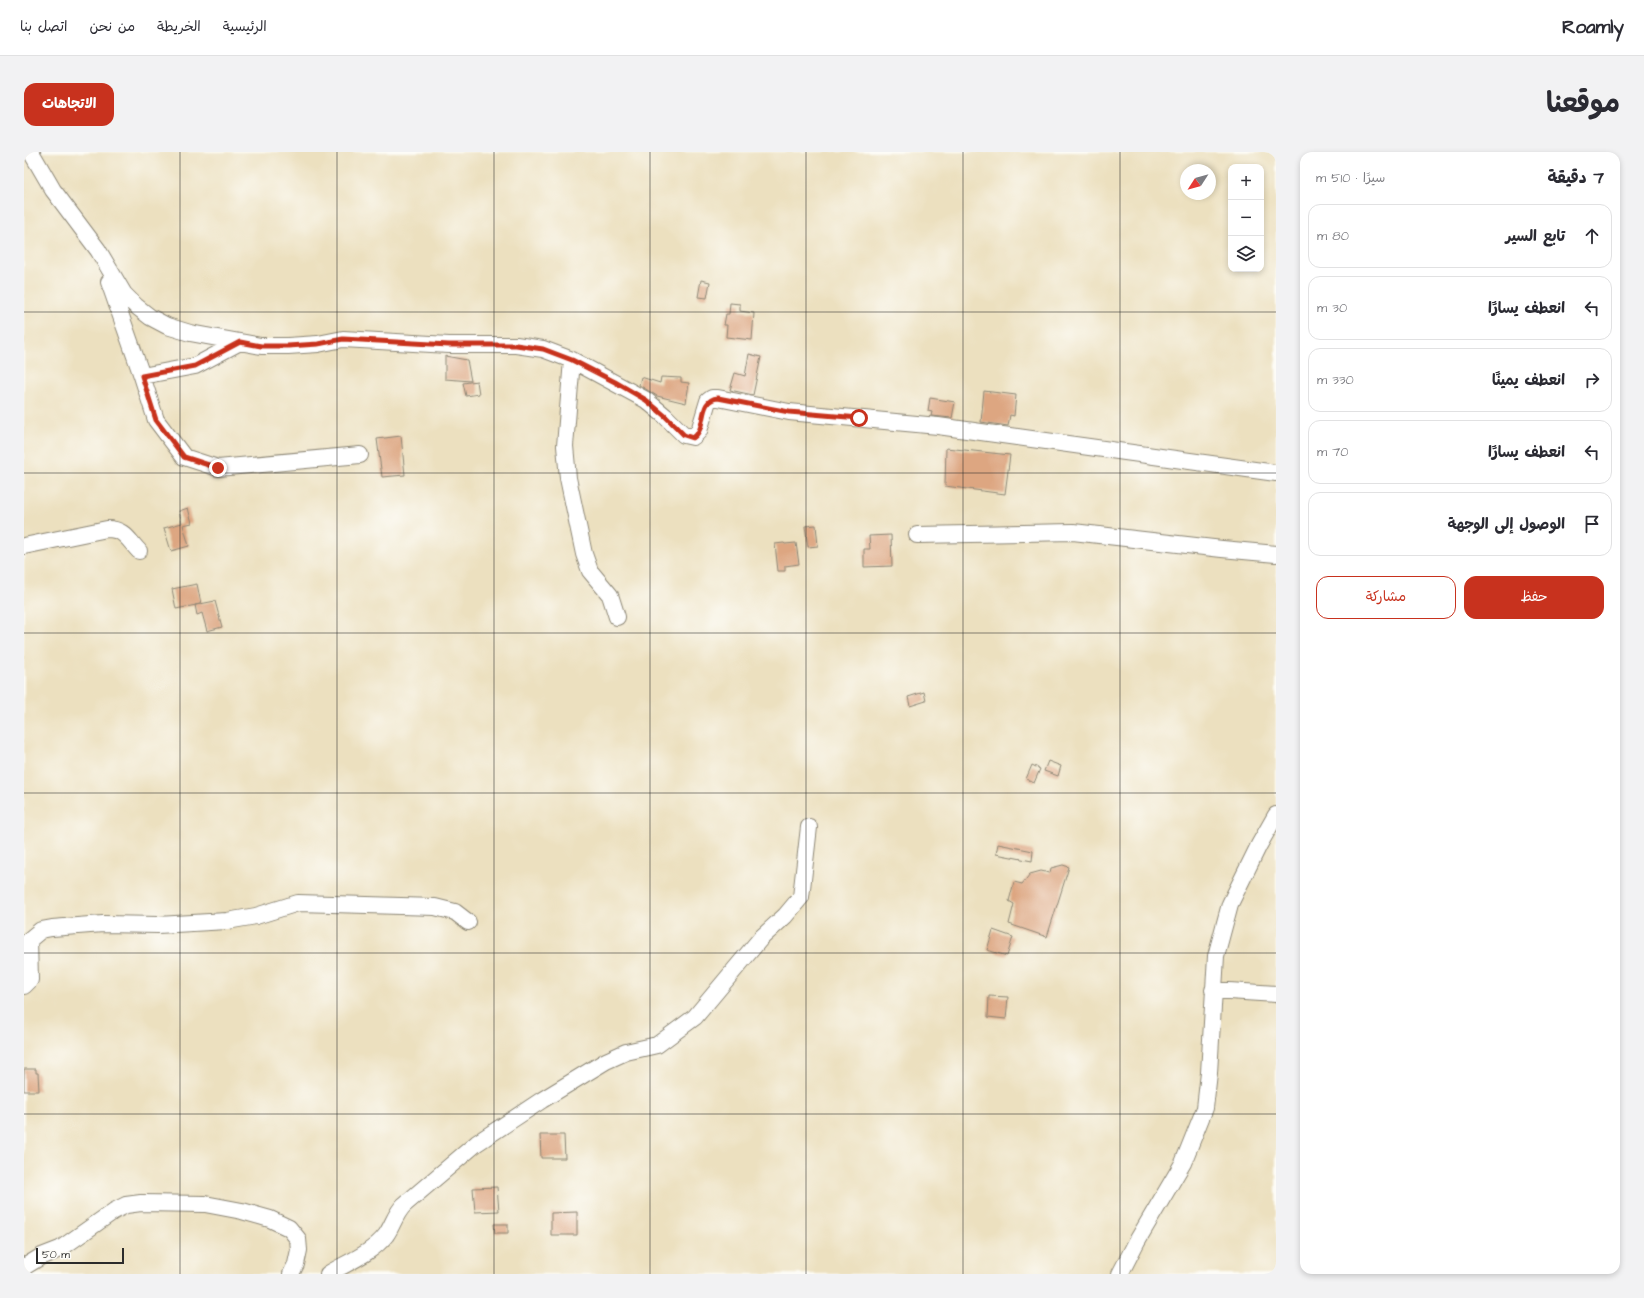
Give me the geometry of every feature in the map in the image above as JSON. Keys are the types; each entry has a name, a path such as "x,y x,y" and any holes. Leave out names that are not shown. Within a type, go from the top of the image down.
{"street":[{"path":"30,152 53,190 98,250 124,294 150,317 168,326 183,330 261,346 318,344 343,339 449,345 516,345 543,349 572,360 646,400 684,435 693,438 699,431 708,401 712,398 718,398 789,412 938,426 1276,473"},
{"path":"98,250 156,420 184,457 218,468 360,455"},
{"path":"142,376 195,366 240,342"},
{"path":"572,360 565,446 568,478 584,554 590,571 610,595 616,617"},
{"path":"24,546 112,529 127,536 139,551"},
{"path":"917,535 1073,532 1276,554"},
{"path":"1120,1274 1137,1241 1183,1163 1205,1108 1209,1073 1216,956 1230,904 1259,845 1276,815"},
{"path":"328,1274 364,1254 375,1245 385,1235 398,1211 477,1143 542,1100 606,1061 626,1052 657,1045 695,1017 761,938 785,916 801,897 810,827"},
{"path":"24,986 30,980 29,940 41,930 52,928 103,924 158,925 227,921 256,916 298,903 435,907 455,912 468,922"},
{"path":"1213,990 1276,994"},
{"path":"24,1267 42,1256 60,1249 114,1211 126,1205 141,1203 205,1204 242,1211 270,1219 289,1228 298,1239 299,1250 296,1264 291,1274"}],"building":[{"path":"701,280 710,282 707,298 698,297"},
{"path":"730,303 740,304 740,311 754,313 752,340 726,337 727,325 724,325 726,314 729,314"},
{"path":"749,354 761,357 753,395 730,390 735,373 745,376"},
{"path":"445,356 467,360 471,381 445,379"},
{"path":"641,377 660,383 661,377 681,378 681,382 689,383 686,403 657,396 639,385"},
{"path":"477,381 479,394 466,396 463,383"},
{"path":"984,391 1016,395 1014,416 1010,415 1008,426 981,422"},
{"path":"930,398 955,402 952,418 931,416 932,412 928,411"},
{"path":"401,436 405,475 382,477 377,439"},
{"path":"946,448 1010,455 1005,494 945,486"},
{"path":"188,508 192,523 183,525 189,546 171,551 164,528 182,523 179,511"},
{"path":"816,525 818,546 808,547 805,526"},
{"path":"891,535 892,566 864,567 864,549 870,549 869,536"},
{"path":"796,543 799,564 785,566 785,571 778,571 775,544"},
{"path":"197,584 201,604 176,609 172,589"},
{"path":"215,601 222,627 207,631 202,613 197,615 195,605"},
{"path":"924,692 926,701 910,706 908,697"},
{"path":"1048,761 1061,766 1058,776 1044,771"},
{"path":"1032,765 1040,769 1034,783 1026,779"},
{"path":"998,844 1033,851 1032,861 996,854"},
{"path":"1063,865 1069,867 1047,937 1009,924 1014,904 1009,901 1014,882 1022,884 1030,874 1041,871 1050,873 1051,868"},
{"path":"993,930 1013,937 1007,956 987,950"},
{"path":"989,996 1008,997 1006,1019 988,1017"},
{"path":"24,1069 36,1069 36,1073 38,1073 39,1091 24,1091"},
{"path":"540,1135 564,1135 565,1158 541,1158"},
{"path":"497,1187 499,1211 475,1212 473,1188"},
{"path":"577,1212 577,1235 551,1235 551,1213"},
{"path":"494,1224 508,1224 508,1233 495,1233"}],"route":[{"path":"218,468 184,457 156,420 142,376 195,366 240,342 261,346 288,346 318,344 343,339 449,345 516,345 543,349 572,360 646,400 658,409 684,435 693,438 699,431 706,404 712,398 789,412 859,418"}]}
